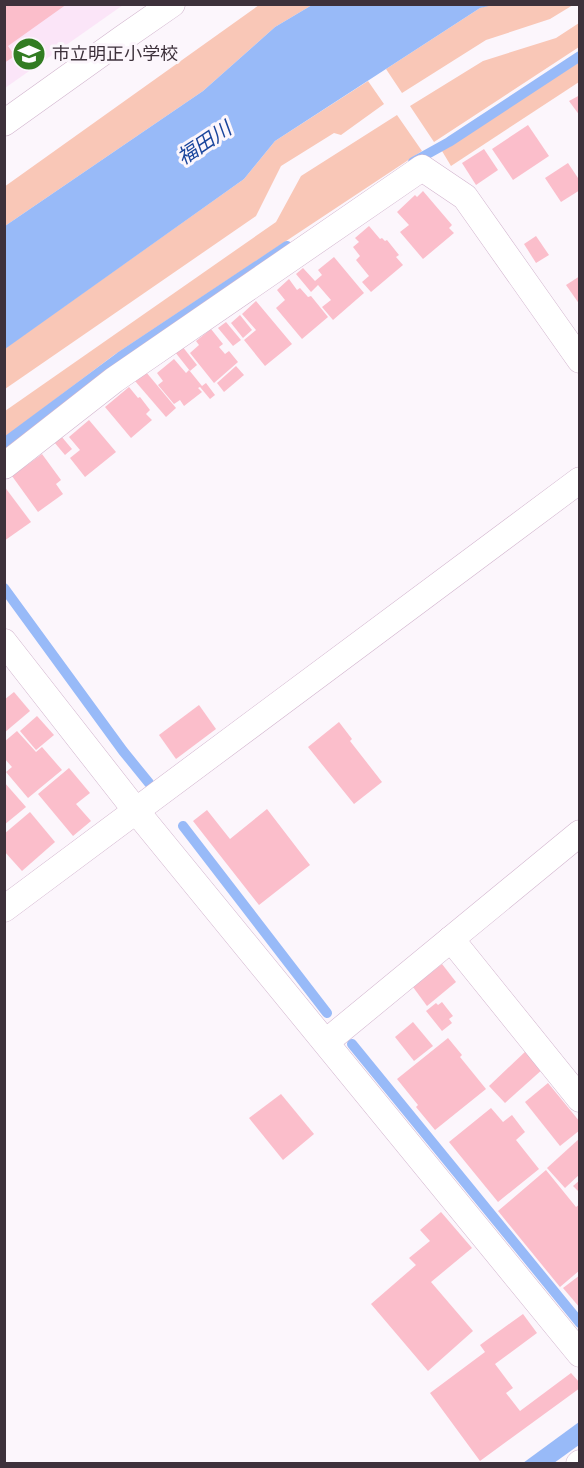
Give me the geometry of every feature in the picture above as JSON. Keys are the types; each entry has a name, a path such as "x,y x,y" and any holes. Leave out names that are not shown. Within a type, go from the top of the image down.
{"street":[{"path":"4,123 172,4"},
{"path":"4,466 114,380 422,168 465,198 579,360"},
{"path":"6,905 137,812 579,480"},
{"path":"4,642 137,812 579,1354"},
{"path":"326,1042 579,833"},
{"path":"451,939 579,1099"}],"shaded area":[{"path":"493,4 573,5 550,19 486,40 402,93 386,69 480,8"},
{"name":"市立明正小学校","path":"5,5 123,5 5,88"},
{"path":"259,5 312,5 275,27 203,91 5,226 4,187"},
{"path":"579,23 579,47 434,142 410,106 483,61 556,38"},
{"path":"579,62 579,82 451,166 442,151"},
{"path":"368,81 384,104 341,135 334,133 281,166 256,216 5,389 4,349 244,179 275,141"},
{"path":"397,115 422,151 114,355 5,437 5,411 276,222 301,176"}],"water":[{"name":"福田川","path":"312,5 493,5 480,8 275,141 244,179 5,349 5,226 203,91 275,27"},
{"path":"579,1422 579,1445 554,1463 523,1463"}],"building":[{"path":"4,4 67,4 8,46 15,56 4,63"},
{"path":"580,95 580,116 569,101"},
{"path":"528,125 549,156 513,180 492,149"},
{"path":"484,149 498,170 476,185 462,163"},
{"path":"568,163 580,181 580,190 561,202 545,178"},
{"path":"423,191 452,225 449,228 454,233 423,259 400,232 409,225 397,212 415,195 417,197"},
{"path":"369,226 380,239 387,240 399,255 396,257 403,265 371,292 362,282 369,276 356,260 360,256 353,247 359,242 355,238"},
{"path":"536,236 549,255 536,263 524,244"},
{"path":"334,257 364,293 333,320 322,307 331,300 318,285 311,292 296,274 303,268 315,281 322,275 318,270"},
{"path":"580,276 580,305 566,285"},
{"path":"289,279 297,290 300,288 308,297 311,296 328,317 302,339 276,308 285,300 277,290"},
{"path":"256,301 292,344 265,366 244,340 256,330 242,314"},
{"path":"240,315 252,330 243,338 231,323"},
{"path":"226,322 241,340 233,346 218,328"},
{"path":"211,329 223,344 219,347 225,354 229,351 238,362 214,383 190,353 199,345 196,341"},
{"path":"182,346 197,365 190,371 175,352"},
{"path":"174,359 186,373 189,370 202,386 206,383 215,395 210,399 200,387 198,388 202,392 184,406 180,400 174,404 158,385 163,381 157,373"},
{"path":"236,366 244,375 224,392 217,383"},
{"path":"146,372 176,408 166,417 135,381"},
{"path":"129,387 150,410 146,414 152,420 131,438 105,407"},
{"path":"89,420 116,452 85,477 70,458 80,450 69,437"},
{"path":"61,436 72,449 65,455 54,442"},
{"path":"42,454 61,480 56,484 63,494 38,512 12,476"},
{"path":"4,486 31,522 4,541"},
{"path":"14,692 30,711 4,733 4,700"},
{"path":"199,705 216,729 176,759 159,735"},
{"path":"37,716 54,735 36,750 20,731"},
{"path":"339,722 352,739 350,741 382,782 354,804 308,747"},
{"path":"17,731 36,752 42,747 62,770 28,798 6,772 12,767 4,758 4,742"},
{"path":"69,768 90,793 76,804 91,821 73,836 38,794"},
{"path":"4,782 26,807 4,825"},
{"path":"267,809 310,865 259,905 193,821 207,810 230,839"},
{"path":"30,812 55,842 22,871 4,851 4,834"},
{"path":"442,964 456,982 427,1006 413,987"},
{"path":"442,1002 453,1016 449,1019 452,1023 442,1031 426,1011 436,1003 438,1005"},
{"path":"413,1022 433,1046 414,1061 395,1037"},
{"path":"448,1038 486,1089 435,1130 397,1079"},
{"path":"527,1050 544,1068 505,1103 489,1086"},
{"path":"548,1083 580,1122 580,1130 560,1146 525,1102"},
{"path":"281,1094 314,1134 283,1160 249,1118"},
{"path":"491,1108 503,1122 512,1115 525,1132 516,1140 539,1169 498,1202 449,1142"},
{"path":"580,1138 580,1174 565,1188 547,1168"},
{"path":"546,1170 576,1207 580,1204 580,1270 560,1287 498,1211"},
{"path":"580,1180 580,1193 573,1186"},
{"path":"441,1212 472,1248 431,1282 473,1331 428,1371 371,1304 416,1265 409,1258 430,1241 420,1230"},
{"path":"580,1275 580,1308 563,1288"},
{"path":"523,1314 537,1333 495,1364 513,1388 506,1393 520,1411 571,1373 580,1383 580,1388 480,1461 430,1393 485,1352 480,1345"}],"waterway":[{"path":"413,162 449,142 580,56"},
{"path":"4,443 120,357 287,246"},
{"path":"4,588 149,783"},
{"path":"183,826 327,1013"},
{"path":"352,1044 580,1323"}],"place":[{"name":"市立明正小学校","path":"29,54"}]}
